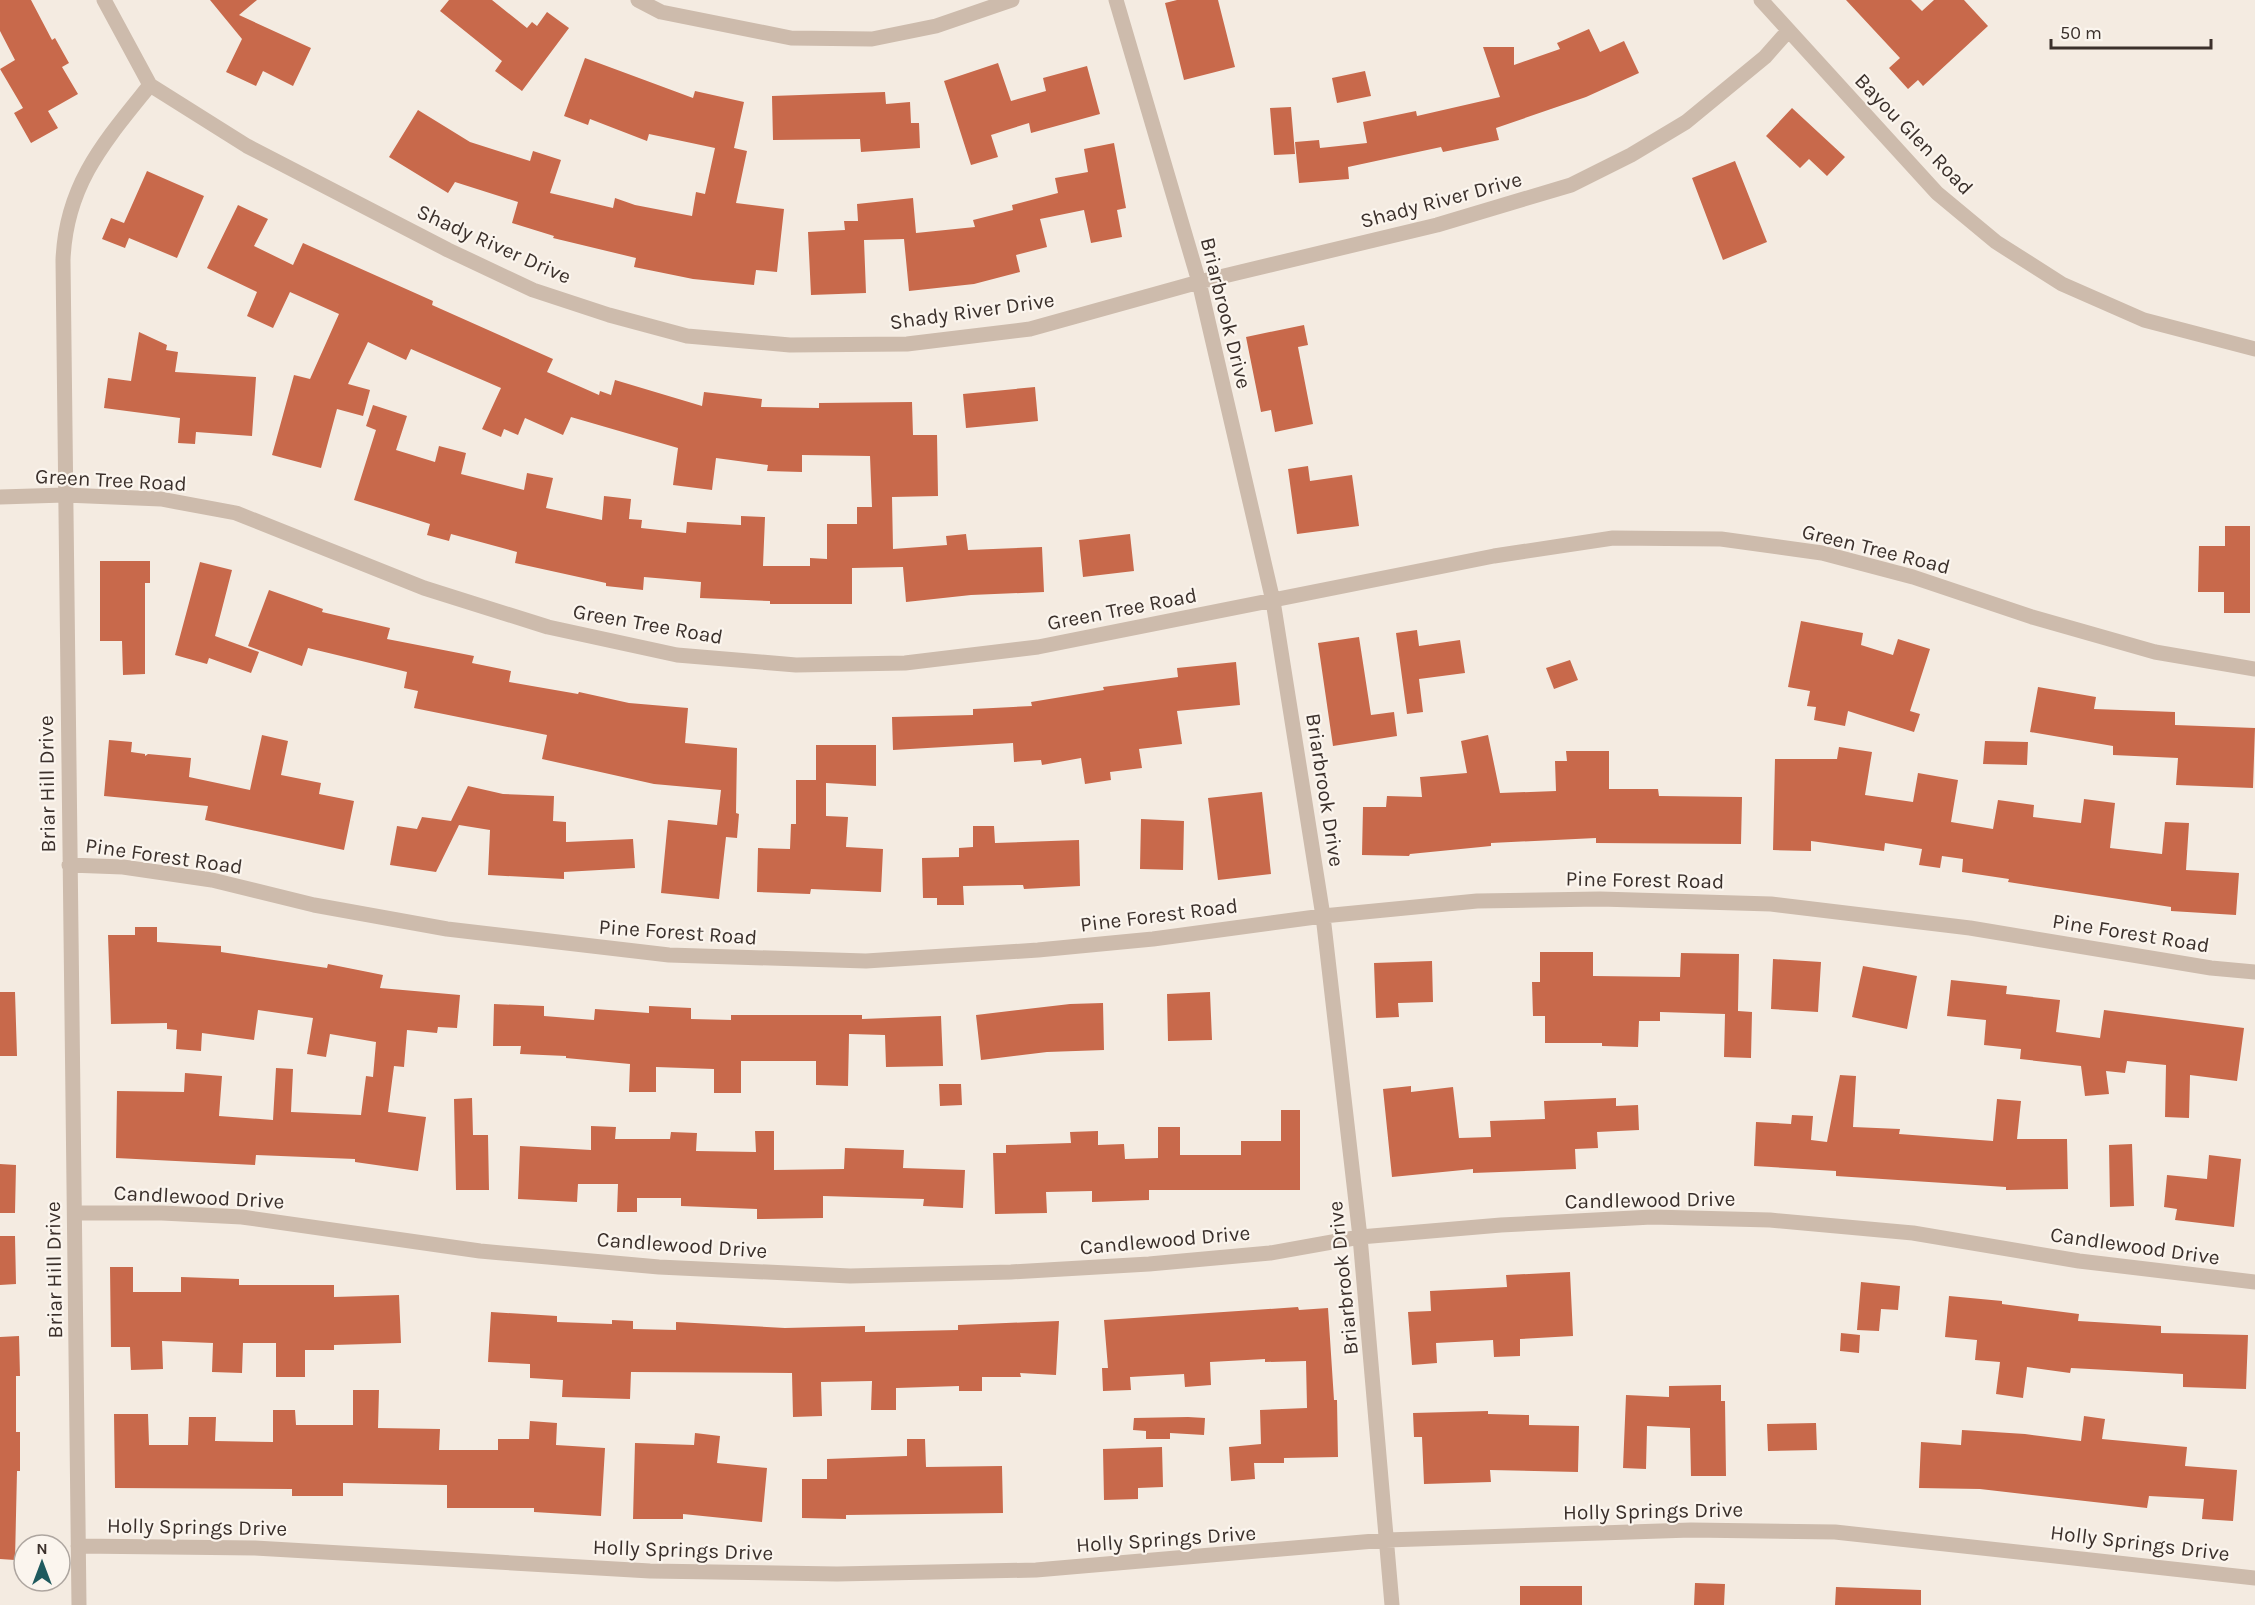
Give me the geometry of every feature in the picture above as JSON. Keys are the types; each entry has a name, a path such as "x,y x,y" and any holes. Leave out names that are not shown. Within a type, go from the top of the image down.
{"street":[{"path":"104,0 150,85"},
{"path":"638,0 669,15 791,38 872,39 936,26 1012,0"},
{"name":"Briarbrook Drive","path":"1116,0 1199,282 1273,601 1323,916 1360,1237 1392,1605"},
{"name":"Bayou Glen Road","path":"1761,0 1937,194 1996,242 2062,284 2144,320 2255,349"},
{"name":"Shady River Drive","path":"150,85 247,146 448,250 533,290 609,315 687,336 790,345 907,344 1030,329 1199,282 1437,225 1571,184 1631,155 1686,122 1765,57 1788,31"},
{"name":"Briar Hill Drive","path":"79,1605 61,303 64,241 78,189 100,146 150,85"},
{"name":"Green Tree Road","path":"0,497 65,495 161,499 236,513 424,588 548,627 677,655 796,665 905,663 1038,647 1494,556 1613,538 1721,539 1822,553 1913,577 2032,617 2155,652 2255,669"},
{"name":"Pine Forest Road","path":"69,865 123,867 212,880 314,905 447,929 669,955 866,961 1038,950 1142,940 1323,916 1489,901 1600,898 1771,904 1970,928 2211,968 2255,972"},
{"name":"Candlewood Drive","path":"75,1213 162,1213 242,1217 480,1251 659,1267 850,1276 1011,1272 1149,1264 1270,1253 1360,1237 1652,1217 1770,1220 1913,1233 2079,1261 2255,1282"},
{"name":"Holly Springs Drive","path":"78,1546 255,1548 627,1570 837,1574 1036,1570 1386,1540 1691,1530 1835,1532 2255,1578"}],"building":[{"path":"0,0 31,0 52,40 55,38 69,63 62,67 78,94 48,111 58,128 31,143 14,113 23,108 0,69 15,60 0,31"},
{"path":"210,0 257,0 239,15 311,48 293,86 263,71 256,86 226,72 242,39"},
{"path":"449,0 492,0 527,28 532,22 537,26 547,12 569,28 522,91 495,71 502,61 440,11"},
{"path":"1177,0 1218,0 1235,67 1184,80 1165,3"},
{"path":"1846,0 1911,0 1922,11 1934,0 1964,0 1988,26 1923,86 1918,80 1908,89 1889,68 1900,58"},
{"path":"1589,29 1600,52 1624,41 1639,73 1586,97 1496,128 1499,140 1443,152 1441,147 1348,167 1349,179 1299,183 1295,142 1319,140 1320,148 1367,143 1363,122 1416,111 1417,116 1500,97 1483,47 1514,47 1514,65 1560,49 1557,43"},
{"path":"585,58 693,98 695,91 744,102 734,148 747,151 736,203 784,209 777,272 756,270 754,285 693,279 634,267 636,258 553,238 554,236 512,223 518,202 455,182 448,193 389,157 418,110 470,142 530,161 533,151 561,160 550,193 613,208 615,198 635,205 692,216 696,192 705,194 715,148 649,134 647,141 590,119 588,125 564,116"},
{"path":"998,63 1011,101 1046,91 1043,78 1087,66 1100,114 1031,133 1029,123 991,135 998,157 971,165 944,81"},
{"path":"1365,71 1371,96 1337,103 1332,78"},
{"path":"885,92 886,104 910,102 911,123 919,123 920,148 861,152 860,139 773,140 772,96"},
{"path":"1291,107 1295,154 1274,155 1270,108"},
{"path":"1792,108 1845,157 1827,176 1809,159 1800,168 1766,136"},
{"path":"1114,143 1126,208 1117,210 1122,237 1091,243 1084,210 1040,219 1047,247 1016,255 1020,272 974,284 909,291 904,239 864,240 866,293 811,295 808,232 845,230 844,221 858,221 857,204 913,198 916,233 975,227 973,220 1013,210 1012,205 1058,193 1055,178 1088,172 1084,149"},
{"path":"1735,161 1767,242 1723,260 1692,178"},
{"path":"147,171 204,196 177,258 129,238 125,248 102,239 111,218 124,223"},
{"path":"238,205 268,219 254,246 293,265 303,243 433,301 432,305 553,359 547,372 599,395 600,391 611,395 615,380 702,406 704,392 762,399 761,407 819,408 819,403 912,402 913,435 937,435 938,496 892,497 893,549 947,545 946,536 966,534 968,550 1042,547 1044,592 971,595 906,602 903,567 852,568 852,604 770,604 770,601 700,598 701,582 644,577 643,590 606,586 606,583 515,563 517,552 451,534 449,541 427,535 430,524 354,500 376,430 366,426 373,405 407,416 396,450 435,462 439,446 466,453 461,474 524,490 527,473 553,478 546,508 602,520 604,496 631,499 629,519 642,520 641,528 686,533 687,522 741,525 741,516 765,517 763,566 810,566 810,558 827,559 827,524 857,524 857,507 872,507 870,456 802,455 802,472 767,471 768,465 716,458 712,490 673,485 678,448 571,417 563,435 525,418 518,435 504,429 501,437 482,429 501,388 411,349 406,360 368,342 348,384 370,390 363,416 337,409 321,468 272,455 294,375 310,379 339,314 290,292 273,328 247,316 257,292 207,268"},
{"path":"1304,325 1308,345 1298,347 1313,424 1275,432 1271,410 1261,412 1246,337"},
{"path":"139,332 167,345 166,350 178,352 175,372 256,377 252,436 196,432 195,444 178,443 180,418 104,408 108,378 131,381"},
{"path":"1035,387 1038,421 966,428 963,394"},
{"path":"1308,466 1310,481 1352,475 1359,526 1297,534 1288,469"},
{"path":"2225,526 2250,526 2250,613 2224,613 2224,592 2198,592 2199,546 2225,546"},
{"path":"1130,534 1134,571 1083,577 1079,540"},
{"path":"100,561 150,561 150,583 145,583 145,674 123,675 122,641 100,641"},
{"path":"200,562 232,570 215,636 259,652 251,673 209,658 207,664 175,655"},
{"path":"269,590 323,609 322,612 390,628 387,639 474,656 472,663 511,671 509,682 578,694 579,692 629,703 688,708 685,743 737,748 736,813 739,814 737,838 726,837 719,899 661,893 668,820 717,825 721,790 654,784 542,759 547,735 414,708 418,691 404,688 407,672 308,648 302,666 248,646"},
{"path":"1801,621 1863,633 1861,645 1893,655 1898,639 1930,649 1910,711 1920,714 1914,732 1848,711 1845,726 1814,720 1816,707 1807,706 1810,691 1788,687"},
{"path":"1417,630 1419,646 1460,640 1465,673 1419,679 1423,712 1407,714 1396,633"},
{"path":"1359,637 1371,715 1394,712 1397,736 1333,746 1318,643"},
{"path":"1570,660 1578,680 1554,689 1546,668"},
{"path":"1236,662 1240,705 1177,711 1182,744 1139,749 1142,768 1110,772 1111,780 1085,784 1081,758 1042,765 1041,760 1014,762 1013,743 893,750 892,717 973,715 973,709 1032,706 1031,702 1104,690 1103,687 1178,677 1177,668"},
{"path":"2038,687 2096,697 2094,709 2175,712 2175,725 2255,728 2253,788 2176,785 2178,758 2113,755 2113,746 2030,732"},
{"path":"262,735 288,741 281,775 321,783 319,794 354,801 344,850 205,820 208,806 104,796 109,740 132,742 131,752 145,754 145,756 148,754 191,758 189,777 250,790"},
{"path":"1488,735 1500,793 1556,791 1555,761 1567,761 1566,751 1609,751 1609,789 1658,789 1659,796 1742,797 1741,844 1596,843 1596,838 1491,843 1491,846 1410,854 1409,856 1362,855 1363,807 1386,807 1387,796 1422,797 1420,777 1467,773 1461,741"},
{"path":"1985,741 2028,742 2027,765 1983,764"},
{"path":"816,745 876,745 876,786 826,783 826,816 848,817 846,847 883,849 881,892 811,889 810,894 757,892 758,848 790,849 791,824 796,824 796,780 816,780"},
{"path":"1839,747 1872,752 1865,795 1913,802 1918,773 1958,780 1951,822 1993,829 1998,800 2034,805 2033,817 2081,823 2084,799 2115,803 2110,848 2162,854 2165,822 2189,823 2186,870 2239,873 2236,915 2171,911 2171,907 2008,882 2009,879 1962,872 1963,859 1942,856 1940,868 1919,865 1922,849 1885,843 1884,851 1811,841 1811,851 1773,850 1775,759 1837,759"},
{"path":"468,786 503,794 554,796 553,821 566,822 566,842 633,839 635,868 564,872 564,879 488,875 490,830 459,825 436,872 390,865 397,826 417,829 422,817 451,821"},
{"path":"1262,792 1271,874 1218,880 1208,798"},
{"path":"1141,819 1184,821 1183,870 1140,869"},
{"path":"973,826 994,826 995,843 1079,840 1080,886 1024,889 1023,885 963,886 964,905 937,905 937,898 923,898 922,858 959,857 959,848 973,847"},
{"path":"135,927 157,927 157,942 221,946 221,952 327,968 328,964 383,975 380,988 460,995 457,1028 438,1027 437,1033 407,1030 404,1067 394,1066 388,1112 426,1117 418,1171 355,1162 355,1159 256,1155 255,1165 116,1158 117,1091 184,1092 185,1073 222,1076 219,1116 273,1120 276,1068 293,1069 291,1112 361,1115 366,1076 373,1077 376,1042 330,1034 326,1057 307,1054 313,1018 258,1010 254,1040 202,1033 201,1051 176,1049 177,1030 167,1029 167,1023 111,1024 108,935 135,935"},
{"path":"1540,952 1593,952 1593,976 1680,977 1681,953 1739,954 1738,1011 1752,1012 1751,1058 1724,1057 1725,1014 1660,1012 1660,1021 1639,1021 1638,1047 1602,1046 1602,1043 1545,1043 1545,1016 1533,1016 1532,982 1540,982"},
{"path":"1773,959 1821,962 1818,1012 1771,1009"},
{"path":"1432,961 1433,1002 1398,1003 1399,1017 1376,1018 1374,963"},
{"path":"1863,966 1917,976 1907,1029 1852,1017"},
{"path":"1951,980 2007,986 2006,994 2060,1000 2056,1032 2100,1038 2104,1010 2244,1028 2237,1081 2190,1075 2189,1118 2165,1117 2166,1065 2127,1061 2125,1073 2106,1071 2109,1094 2085,1096 2081,1066 2020,1059 2021,1049 1984,1045 1986,1020 1947,1016"},
{"path":"0,992 15,992 17,1056 0,1056"},
{"path":"1210,992 1212,1040 1168,1041 1167,994"},
{"path":"1103,1003 1104,1050 1047,1052 981,1060 976,1015 1070,1004"},
{"path":"494,1004 544,1006 544,1016 594,1020 595,1009 649,1013 649,1006 691,1008 691,1019 731,1020 731,1015 862,1015 862,1019 941,1016 943,1066 886,1067 885,1035 849,1034 848,1086 816,1085 816,1061 741,1061 741,1093 714,1093 714,1069 656,1067 656,1092 629,1092 630,1064 566,1058 566,1056 520,1054 521,1046 493,1046"},
{"path":"1840,1075 1856,1076 1853,1127 1900,1129 1899,1134 1993,1141 1997,1099 2021,1101 2017,1139 2067,1139 2068,1189 2006,1190 2006,1187 1836,1176 1836,1171 1754,1166 1756,1122 1791,1124 1792,1115 1813,1116 1811,1140 1827,1142"},
{"path":"939,1084 961,1084 962,1105 940,1106"},
{"path":"1411,1086 1411,1092 1453,1087 1459,1138 1491,1137 1490,1121 1545,1119 1544,1101 1616,1098 1616,1106 1638,1105 1639,1130 1597,1132 1598,1148 1575,1149 1576,1169 1473,1173 1473,1169 1392,1177 1383,1089"},
{"path":"472,1098 473,1135 488,1135 489,1190 456,1190 454,1099"},
{"path":"1281,1110 1300,1110 1300,1190 1149,1190 1149,1200 1092,1202 1092,1191 1046,1192 1047,1213 995,1214 993,1153 1006,1153 1006,1145 1071,1143 1070,1132 1098,1131 1098,1145 1124,1144 1125,1159 1158,1158 1158,1127 1180,1127 1180,1155 1241,1155 1241,1141 1281,1141"},
{"path":"591,1126 616,1127 615,1139 670,1139 671,1132 697,1133 696,1151 756,1152 755,1131 774,1131 774,1170 844,1169 845,1148 904,1150 903,1168 965,1170 963,1208 923,1206 924,1199 823,1196 823,1218 757,1219 757,1209 681,1206 681,1198 637,1198 637,1212 617,1212 618,1184 578,1184 577,1202 518,1199 520,1146 591,1150"},
{"path":"2132,1144 2134,1206 2110,1207 2109,1145"},
{"path":"2209,1155 2241,1159 2234,1227 2175,1220 2177,1209 2164,1207 2167,1175 2207,1179"},
{"path":"0,1164 16,1165 15,1213 0,1213"},
{"path":"0,1236 15,1236 16,1284 0,1285"},
{"path":"110,1267 133,1267 133,1292 181,1292 181,1277 239,1279 239,1285 334,1285 334,1297 399,1295 401,1343 334,1345 334,1350 305,1350 305,1377 276,1377 276,1343 243,1343 242,1373 212,1372 213,1343 162,1341 163,1369 131,1370 130,1347 111,1347"},
{"path":"1570,1272 1573,1336 1520,1339 1520,1356 1494,1357 1493,1340 1436,1343 1437,1363 1412,1365 1408,1312 1431,1311 1430,1291 1507,1287 1506,1275"},
{"path":"1861,1282 1900,1286 1898,1310 1881,1309 1879,1331 1857,1330"},
{"path":"1949,1296 2002,1301 2002,1304 2079,1314 2078,1321 2161,1326 2161,1333 2248,1335 2246,1389 2183,1387 2183,1374 2071,1368 2070,1373 2027,1367 2023,1398 1996,1394 2000,1362 1975,1360 1977,1340 1945,1337"},
{"path":"1298,1307 1299,1310 1328,1308 1334,1400 1337,1400 1338,1457 1284,1458 1284,1463 1254,1463 1255,1479 1231,1481 1229,1447 1261,1444 1260,1410 1307,1408 1306,1361 1265,1362 1265,1359 1210,1362 1211,1385 1185,1387 1184,1374 1130,1377 1131,1390 1103,1391 1102,1368 1108,1368 1104,1320"},
{"path":"491,1312 557,1316 557,1322 612,1324 612,1320 633,1321 633,1329 676,1330 676,1322 785,1328 865,1326 865,1332 958,1330 958,1325 1059,1321 1056,1375 1020,1373 1021,1377 982,1377 982,1391 959,1391 959,1386 896,1388 896,1410 871,1410 872,1381 821,1382 822,1416 793,1417 792,1373 631,1372 630,1399 562,1397 563,1380 530,1378 530,1364 488,1362"},
{"path":"1841,1333 1860,1335 1859,1353 1840,1351"},
{"path":"19,1336 20,1376 16,1376 16,1432 20,1432 20,1471 17,1471 16,1533 12,1533 12,1560 0,1559 0,1337"},
{"path":"1721,1385 1721,1401 1725,1401 1726,1476 1691,1476 1690,1428 1647,1426 1646,1469 1623,1468 1626,1395 1669,1397 1669,1386"},
{"path":"353,1390 379,1390 378,1428 440,1429 439,1450 498,1450 498,1439 529,1439 530,1421 557,1423 556,1445 605,1448 601,1516 534,1512 534,1508 447,1508 447,1485 343,1483 343,1496 292,1496 292,1489 115,1488 114,1414 148,1414 149,1445 188,1445 189,1417 216,1417 215,1441 273,1442 273,1410 295,1410 296,1425 353,1425"},
{"path":"1488,1411 1488,1414 1529,1415 1529,1425 1579,1426 1578,1472 1490,1470 1491,1482 1424,1484 1422,1437 1414,1437 1413,1413"},
{"path":"2084,1416 2105,1419 2102,1439 2187,1447 2185,1466 2237,1470 2233,1521 2202,1519 2204,1499 2149,1496 2147,1508 1980,1489 1919,1488 1921,1442 1961,1445 1962,1430 2025,1434 2081,1441"},
{"path":"1134,1418 1205,1418 1204,1435 1170,1433 1170,1439 1146,1439 1146,1431 1133,1430"},
{"path":"1816,1423 1817,1450 1768,1451 1767,1424"},
{"path":"695,1433 720,1436 717,1463 767,1468 762,1522 683,1514 683,1519 633,1519 635,1443 694,1445"},
{"path":"907,1439 925,1439 926,1467 1002,1466 1003,1513 846,1515 846,1519 802,1518 802,1479 827,1479 827,1459 907,1456"},
{"path":"1162,1447 1163,1487 1138,1488 1138,1499 1104,1500 1103,1449"},
{"path":"1695,1583 1725,1584 1724,1605 1694,1605"},
{"path":"1520,1586 1582,1586 1582,1605 1520,1605"},
{"path":"1836,1587 1921,1590 1921,1605 1835,1605"}]}
